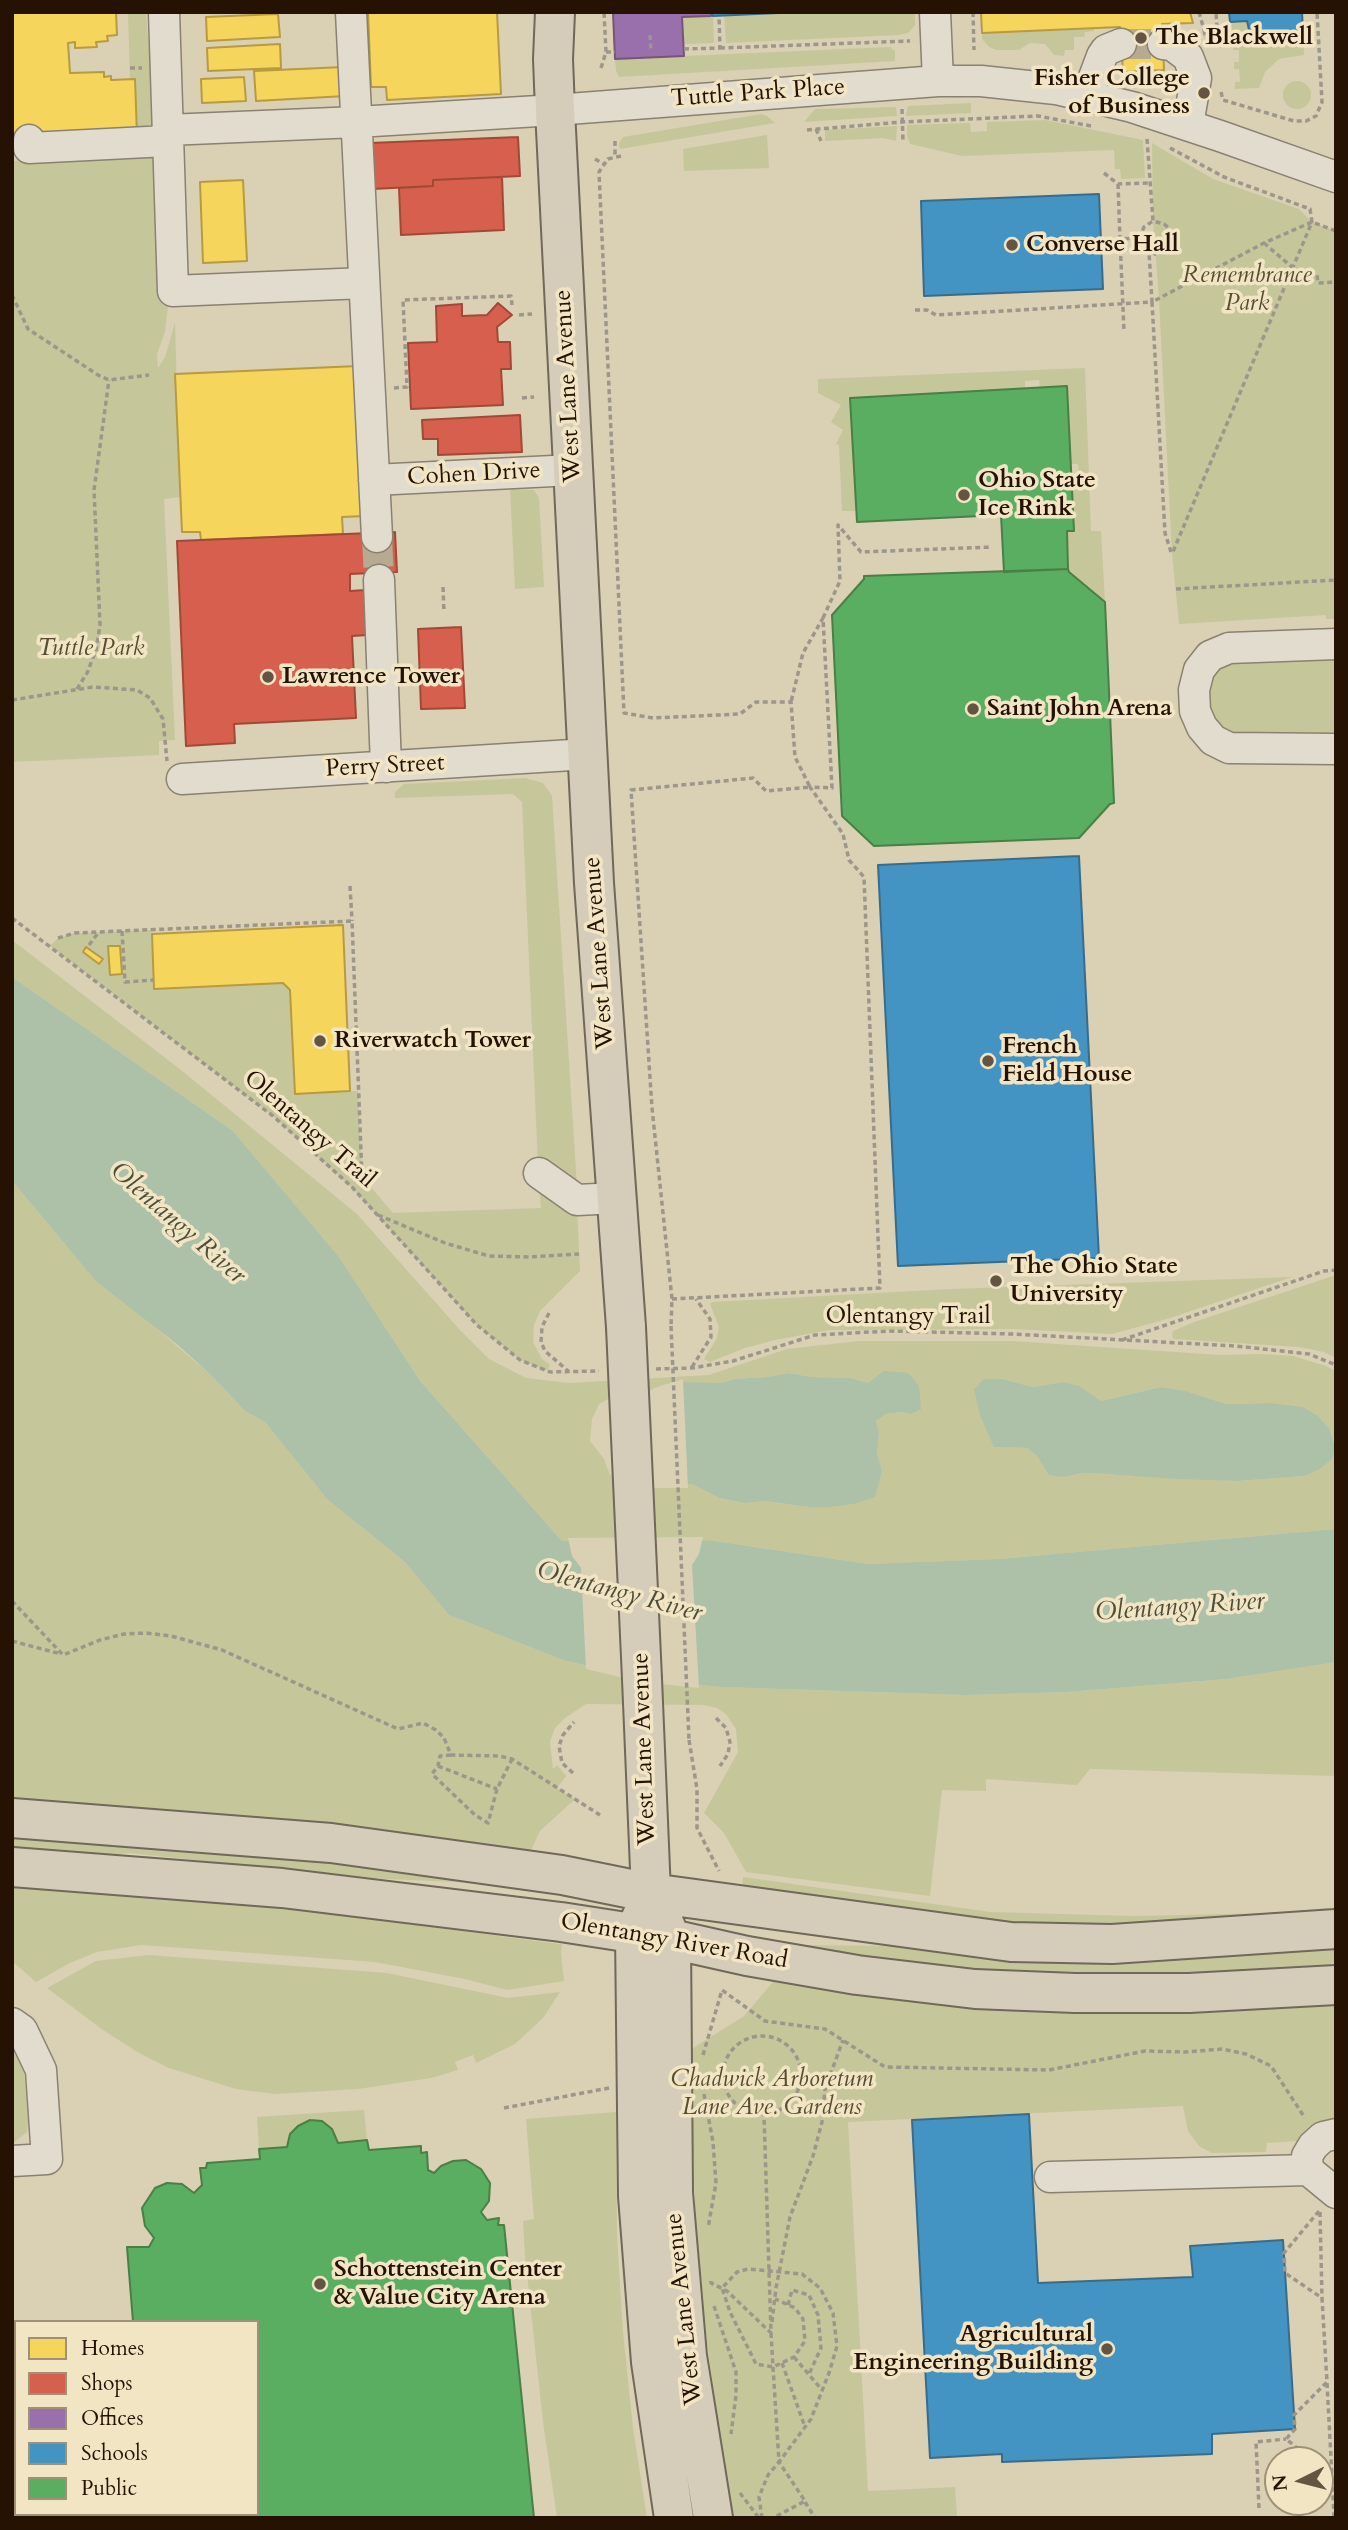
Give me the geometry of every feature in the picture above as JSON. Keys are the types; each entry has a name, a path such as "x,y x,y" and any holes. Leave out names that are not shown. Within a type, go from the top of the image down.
{"main road":[{"name":"West Lane Avenue","path":"555,12 555,110 594,883 626,1327 653,1936 687,2356 726,2505"},
{"name":"Olentangy River Road","path":"12,1818 331,1843 562,1875 651,1893 1011,1942 1112,1944 1336,1929"},
{"name":"Olentangy River Road","path":"12,1867 282,1888 484,1912 653,1936 857,1975 975,1989 1075,1993 1189,1993 1336,1985"},
{"name":"West Lane Avenue","path":"653,1936 638,2196 651,2362 674,2518"}],"street":[{"path":"164,12 173,291 364,282"},
{"path":"351,12 377,537"},
{"path":"935,12 938,81"},
{"path":"1087,96 1102,56 1106,50 1121,44"},
{"path":"1163,44 1172,45 1188,57 1196,78 1188,125"},
{"name":"Tuttle Park Place","path":"29,140 29,148 938,81 1024,85 1087,96 1188,125 1336,177"},
{"name":"Cohen Drive","path":"374,480 573,470"},
{"path":"379,580 386,767"},
{"path":"1336,644 1229,648 1210,656 1199,670 1194,690 1195,711 1202,727 1213,740 1229,748 1336,748"},
{"name":"Perry Street","path":"182,779 588,754"},
{"path":"539,1173 577,1200 617,1198"},
{"path":"12,2023 22,2030 41,2070 47,2159 12,2161"},
{"path":"1308,2170 1307,2156 1313,2146 1323,2137 1336,2134"},
{"path":"1049,2177 1308,2170 1336,2193"}],"path":[{"path":"601,68 606,52 604,12"},
{"path":"973,12 974,50"},
{"path":"1199,12 1202,21"},
{"path":"1205,34 1217,30 1216,12"},
{"path":"1223,100 1294,121 1306,121 1316,116 1322,102 1317,12"},
{"path":"719,16 720,48"},
{"path":"650,35 651,51"},
{"path":"684,50 899,42 918,37"},
{"path":"606,52 615,52"},
{"path":"902,107 903,142"},
{"path":"807,130 902,122 1038,116 1093,126"},
{"path":"816,129 821,141"},
{"path":"1153,221 1147,136 1158,142"},
{"path":"615,141 618,157 608,159 598,172 624,713 653,718 740,714 756,702 791,702"},
{"path":"1149,252 1166,533 1172,554 1312,222 1310,209 1224,177 1169,148"},
{"path":"595,159 604,164"},
{"path":"1104,173 1118,184 1150,183"},
{"path":"1118,184 1124,331"},
{"path":"1153,221 1170,229 1173,239 1168,248 1157,255 1142,247 1139,238 1144,227 1153,221"},
{"path":"915,310 927,310 936,315 1152,302 1264,243 1312,222 1336,232"},
{"path":"1120,239 1139,238"},
{"path":"1264,243 1293,268 1300,278 1317,275 1318,283 1336,282"},
{"path":"12,295 28,329 98,375 109,380 149,375"},
{"path":"370,389 407,387 403,300 512,296 512,305"},
{"path":"519,315 531,314"},
{"path":"78,690 96,650 100,625 94,490 109,380"},
{"path":"522,398 534,397"},
{"path":"672,1299 880,1288 864,877 849,860 843,834 810,787 795,757 791,702 803,653 840,581 838,525 861,552 992,547"},
{"path":"1176,589 1336,580"},
{"path":"443,587 444,612"},
{"path":"719,1871 698,1828 697,1789 689,1740 672,1299 652,1108 631,790 753,778 766,791 832,788 823,618"},
{"path":"12,700 93,687 136,690 150,698 163,719 167,761 171,772 182,779"},
{"path":"350,886 362,1177"},
{"name":"Olentangy Trail","path":"12,918 273,1116 352,1188 477,1325 520,1360 550,1372 569,1372 545,1351 541,1342 542,1327 549,1313"},
{"path":"58,938 75,933 352,921"},
{"path":"122,931 125,982 154,980"},
{"path":"89,945 99,932"},
{"path":"377,1215 445,1243 489,1256 579,1254"},
{"path":"1120,1341 1322,1272 1336,1270"},
{"name":"Olentangy Trail","path":"696,1299 710,1319 711,1337 692,1368 733,1361 815,1335 888,1331 986,1333 1236,1346 1309,1354 1336,1365"},
{"path":"12,1601 63,1655"},
{"path":"12,1641 63,1655 100,1640 124,1634 171,1636 222,1650 398,1729 423,1723 444,1738 452,1755"},
{"path":"716,1718 726,1728 730,1742 728,1754 720,1766"},
{"path":"573,1773 562,1763 559,1746 563,1735 574,1722"},
{"path":"512,1759 497,1789 488,1823 475,1815 432,1773 438,1766 440,1756 499,1756 512,1759 600,1815"},
{"path":"438,1766 497,1789"},
{"path":"703,2056 722,1990 765,2021 825,2029 885,2067 1049,2070 1144,2051 1222,2049 1246,2053 1271,2066 1305,2118"},
{"path":"762,2035 776,2038 787,2045 796,2055 801,2068 797,2094 788,2105 777,2112 764,2115 740,2108 730,2099 724,2088 722,2075 730,2052 750,2037 762,2035"},
{"path":"771,2333 790,2217 822,2122 825,2089 843,2040"},
{"path":"505,2108 609,2088"},
{"path":"704,2089 713,2142 716,2183 707,2232"},
{"path":"764,2115 771,2333 779,2462 816,2518"},
{"path":"1322,2298 1285,2273 1284,2253 1320,2210 1330,2446"},
{"path":"722,2288 737,2272 748,2269 802,2274 820,2288 833,2313 837,2346 823,2391 806,2428 768,2475 759,2497 761,2518 726,2505"},
{"path":"709,2270 712,2291"},
{"path":"711,2283 722,2288 771,2333"},
{"path":"722,2288 730,2312 756,2364 773,2367 794,2357 805,2341 803,2319 795,2308 775,2299"},
{"path":"788,2305 792,2290 809,2295 818,2315 821,2348 808,2374"},
{"path":"712,2299 736,2372 731,2440"},
{"path":"794,2357 823,2391"},
{"path":"782,2363 806,2428"},
{"path":"1259,2508 1256,2442 1286,2439 1295,2429 1294,2415 1326,2382"},
{"path":"1286,2439 1295,2446"},
{"path":"773,2518 805,2501"}],"green space":[{"path":"128,12 146,12 155,134 137,135 135,79 130,79"},
{"path":"915,12 915,25 908,33 898,35 726,43 724,15"},
{"path":"713,16 714,43 684,44 682,17"},
{"path":"1247,21 1251,34 1303,31 1304,55 1279,59 1265,72 1259,88 1235,89 1235,82 1240,82 1239,69 1234,69 1234,62 1239,62 1239,50 1233,50 1233,43 1238,43 1238,30 1232,30 1232,22"},
{"path":"1094,29 1085,32 1084,37 1074,37 1074,50 1065,50 1064,56 1054,55 1045,44 1030,43 1019,50 996,50 982,39 982,33"},
{"path":"890,47 895,51 895,61 619,77 615,59"},
{"path":"1297,81 1307,85 1311,95 1307,105 1297,109 1287,105 1283,95 1287,85"},
{"path":"971,103 971,113 906,116 908,106"},
{"path":"896,107 897,116 804,122 815,109"},
{"path":"761,114 775,123 620,149 619,143 623,137"},
{"path":"1045,120 1143,140 1145,178 1121,179 1120,169 1115,169 1114,150 962,156 910,144 907,136 907,125 970,123 971,132 987,131 987,122"},
{"path":"897,126 896,141 883,138 825,141 825,130"},
{"path":"767,135 769,168 684,171 683,149"},
{"name":"Remembrance Park","path":"1152,143 1213,179 1299,209 1312,222 1336,231 1336,619 1326,619 1326,615 1179,624 1172,554 1153,221"},
{"name":"Tuttle Park","path":"148,154 148,157 155,159 164,174 168,306 165,332 157,354 158,368 165,357 175,323 180,497 164,499 175,740 159,741 159,755 12,762 12,161"},
{"path":"1085,368 1091,531 1101,531 1105,602 1069,572 1067,531 1074,531 1071,479 1079,478 1078,464 1071,464 1067,387 1040,388 1039,380 1025,381 1025,389 851,398 857,511 842,511 839,445 836,444 843,430 831,422 841,405 818,393 818,379"},
{"path":"510,489 534,490 539,498 544,587 515,589"},
{"path":"1336,658 1336,736 1232,736 1224,732 1211,715 1210,681 1221,666 1231,662"},
{"path":"525,778 543,783 552,796 577,1187 538,1165 522,802 513,794 395,798 395,792 404,784"},
{"path":"151,930 155,989 283,983 290,990 295,1093 358,1091 362,1177 393,1213 541,1208 539,1185 577,1207 580,1271 540,1311 534,1325 533,1342 542,1359 550,1365 547,1371 520,1360 477,1325 352,1188 273,1116 50,946 58,938 75,933"},
{"path":"12,940 181,1070 357,1214 489,1359 526,1378 569,1383 709,1375 787,1349 859,1341 1012,1341 1220,1355 1293,1356 1336,1371 1336,1446 1329,1428 1319,1417 1270,1403 1226,1404 1186,1391 1161,1387 1101,1401 1063,1382 1033,1387 1003,1379 994,1447 1027,1448 1037,1456 1049,1474 1064,1477 1084,1473 1238,1481 1304,1476 1332,1459 1336,1448 1336,1529 999,1559 868,1564 715,1541 562,1541 421,1382 339,1257 233,1131 12,977","holes":["789,1373 811,1377 851,1378 868,1383 911,1414 886,1414 876,1421 879,1433 877,1454 882,1471 854,1504 809,1507 765,1501 745,1503 719,1498 692,1484 659,1484 721,1383"]},
{"path":"12,1181 64,1243 143,1317 212,1376 245,1411 265,1422 327,1499 405,1562 449,1615 563,1660 642,1679 722,1687 965,1695 1067,1692 1227,1679 1336,1662 1336,1776 1090,1769 1077,1785 986,1779 986,1791 942,1790 930,1896 746,1872 724,1833 704,1813 738,1752 736,1729 726,1714 717,1708 703,1705 586,1704 565,1718 555,1728 550,1742 553,1769 557,1765 566,1776 557,1788 575,1799 540,1831 530,1852 12,1809"},
{"path":"1336,1275 1336,1358 1324,1352 1299,1347 1174,1339 1172,1336 1173,1331 1194,1322"},
{"path":"1292,1277 1167,1319 1112,1334 1014,1329 830,1330 745,1348 710,1362 704,1359 717,1338 719,1327 710,1304 712,1302 951,1289"},
{"path":"12,1830 174,1839 568,1887 567,1896 478,1883 365,1878 129,1853 70,1859 12,1854"},
{"path":"743,1877 990,1912 1135,1916 1272,1913 1327,1908 1332,1913 1237,1923 1072,1926 1009,1922 742,1888"},
{"path":"12,1885 275,1906 562,1944 564,1981 507,1990 375,1962 141,1945 97,1952 36,1982 12,1961"},
{"path":"747,1940 798,1945 892,1946 1088,1964 1148,1955 1336,1945 1336,1961 1318,1972 999,1977"},
{"path":"149,1955 387,1973 508,1998 560,1992 543,2018 515,2044 476,2063 473,2055 455,2062 458,2070 431,2078 358,2089 275,2094 236,2089 169,2068 103,2030 47,1988 96,1961"},
{"name":"Chadwick Arboretum Lane Ave. Gardens","path":"778,1976 1336,2000 1336,2120 1325,2120 1297,2141 1267,2143 1266,2152 1212,2153 1199,2146 1188,2131 1183,2106 848,2122 868,2491 955,2487 957,2518 731,2518 699,2284 690,2050 744,2016"},
{"path":"12,2045 24,2070 28,2122 27,2132 12,2144"},
{"path":"364,2110 367,2140 338,2143 332,2129 322,2121 310,2120 290,2134 287,2147 259,2149 257,2117"},
{"path":"616,2112 617,2237 623,2332 633,2428 647,2518 557,2518 543,2422 525,2256 523,2221 534,2219 526,2119"}],"water":[{"name":"Olentangy River","path":"12,977 233,1131 339,1257 421,1382 562,1541 715,1541 868,1564 999,1559 1336,1529 1336,1662 1227,1679 1067,1692 965,1695 721,1687 642,1679 563,1660 449,1615 405,1562 327,1499 265,1422 245,1411 179,1346 96,1281 12,1181"},
{"path":"884,1371 908,1373 919,1386 921,1409 911,1414 886,1414 876,1421 879,1433 877,1454 882,1471 875,1497 854,1504 809,1507 765,1501 745,1503 719,1498 692,1484 659,1484 644,1401 681,1382 721,1383 789,1373 811,1377 851,1378 868,1383"},
{"path":"984,1379 1003,1379 1033,1387 1063,1382 1079,1386 1101,1401 1161,1387 1186,1391 1226,1404 1270,1403 1303,1407 1319,1417 1329,1428 1336,1448 1332,1459 1318,1470 1304,1476 1238,1481 1083,1473 1064,1477 1049,1475 1037,1456 1027,1448 994,1447 980,1415 974,1389"}],"pier":[{"path":"683,1379 688,1488 647,1488 610,1475 604,1459 590,1441 592,1419 599,1404 612,1397 642,1397 654,1388"},
{"path":"703,1537 699,1554 692,1565 699,1688 641,1682 586,1669 581,1568 572,1556 568,1538"}],"building: Homes":[{"path":"12,12 116,12 117,35 107,36 108,41 96,42 97,47 75,48 75,42 68,43 70,73 104,72 104,77 111,76 111,80 135,79 137,135 12,141"},
{"path":"368,12 497,12 501,94 387,100 386,87 371,87"},
{"name":"The Blackwell","path":"981,12 1190,12 1193,23 1162,24 1164,70 1123,72 1120,27 982,33"},
{"path":"278,14 280,37 207,41 206,17"},
{"path":"280,44 281,68 208,71 207,48"},
{"path":"344,67 345,96 256,101 254,71"},
{"path":"244,77 246,101 202,103 201,79"},
{"path":"243,180 247,261 203,263 200,182"},
{"path":"358,366 364,516 342,517 343,534 201,540 200,532 182,532 175,374"},
{"name":"Riverwatch Tower","path":"343,925 350,1091 295,1094 290,990 283,983 154,989 152,934"},
{"path":"108,946 120,946 122,974 110,975"},
{"path":"86,947 103,959 99,964 83,952"}],"building: Shops":[{"path":"518,137 520,176 433,180 433,186 372,189 370,143"},
{"path":"502,177 504,230 401,235 399,188 433,186 433,180"},
{"path":"498,303 512,315 497,327 498,342 510,342 511,369 501,369 503,405 411,409 408,343 437,342 436,306 462,304 462,316 487,315"},
{"path":"520,415 522,452 438,455 438,439 423,439 422,420"},
{"name":"Lawrence Tower","path":"395,532 397,572 350,574 350,591 366,590 368,635 352,636 356,718 234,724 235,743 186,746 177,541"},
{"path":"461,627 465,708 421,709 418,629"}],"building: Offices":[{"path":"613,12 711,12 711,16 682,17 684,56 615,59"}],"building: Schools":[{"path":"711,12 800,12 713,16"},
{"path":"1229,12 1302,12 1303,31 1250,34 1247,21 1230,22"},
{"name":"Converse Hall","path":"1099,194 1103,289 924,296 921,201"},
{"name":"French Field House","path":"1079,856 1099,1258 898,1266 878,865"},
{"name":"Agricultural Engineering Building","path":"1029,2114 1038,2283 1193,2277 1190,2246 1283,2240 1295,2429 1212,2434 1212,2454 1002,2462 1002,2454 930,2458 912,2120"}],"building: Public":[{"name":"Ohio State Ice Rink","path":"1067,386 1074,531 1067,531 1068,569 1004,572 1001,515 857,522 850,398"},
{"name":"Saint John Arena","path":"1068,569 1105,602 1114,803 1110,804 1079,838 874,846 842,816 832,615 864,576"},
{"name":"Schottenstein Center & Value City Arena","path":"310,2120 322,2121 332,2129 338,2143 367,2140 369,2150 421,2146 421,2153 427,2152 428,2170 434,2173 441,2166 453,2161 466,2160 481,2169 490,2183 489,2201 481,2212 487,2220 499,2218 498,2225 504,2225 534,2518 149,2518 259,2516 259,2320 133,2320 127,2247 149,2247 154,2238 145,2226 142,2208 155,2188 167,2183 182,2184 194,2193 202,2185 200,2168 206,2168 207,2163 260,2159 259,2149 287,2147 290,2134"}],"tunnel":[{"path":"1121,44 1163,44"},
{"path":"377,537 379,580"}],"place":[{"name":"The Blackwell","path":"1141,38"},
{"name":"Fisher College of Business","path":"1204,93"},
{"name":"Converse Hall","path":"1012,245"},
{"name":"Ohio State Ice Rink","path":"964,495"},
{"name":"Lawrence Tower","path":"268,677"},
{"name":"Saint John Arena","path":"973,709"},
{"name":"Riverwatch Tower","path":"320,1041"},
{"name":"French Field House","path":"988,1061"},
{"name":"The Ohio State University","path":"996,1281"},
{"name":"Schottenstein Center & Value City Arena","path":"320,2284"},
{"name":"Agricultural Engineering Building","path":"1107,2349"}]}
